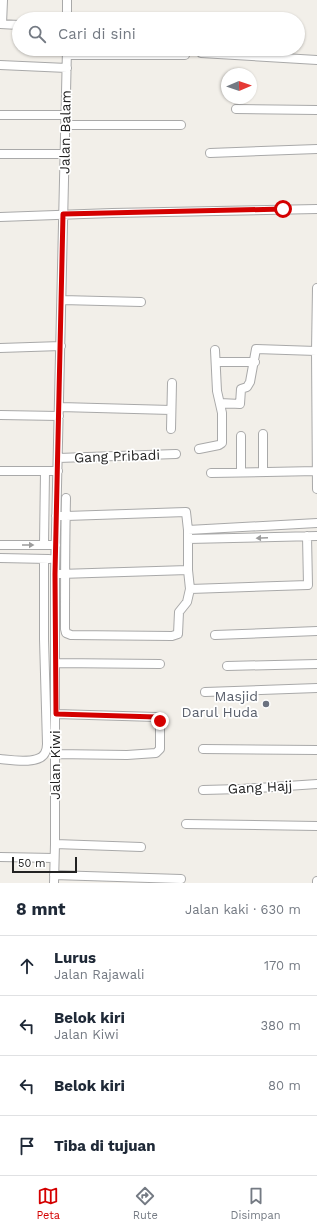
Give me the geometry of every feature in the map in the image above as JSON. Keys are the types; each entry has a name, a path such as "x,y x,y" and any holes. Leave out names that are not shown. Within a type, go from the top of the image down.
{"street":[{"path":"3,0 1,24 12,25"},
{"path":"67,0 67,12"},
{"name":"Jalan Balam","path":"63,214 67,56"},
{"path":"251,56 317,60"},
{"path":"0,65 67,68"},
{"path":"236,109 317,110"},
{"path":"0,115 66,115"},
{"path":"66,125 181,125"},
{"path":"210,153 317,149"},
{"path":"0,154 65,154"},
{"path":"0,217 63,214 317,209"},
{"name":"Jalan Kiwi","path":"54,879 56,714 55,574 60,407 63,214"},
{"path":"317,288 317,489"},
{"path":"62,300 141,302"},
{"path":"0,348 61,346"},
{"path":"199,449 222,443 222,413 217,392 215,350"},
{"path":"220,403 240,404 241,389 247,387 250,382 252,367 255,362 256,350 316,351"},
{"path":"216,362 255,362"},
{"path":"171,429 172,383"},
{"path":"60,407 171,410"},
{"path":"0,415 59,416"},
{"path":"263,434 263,471"},
{"path":"241,436 241,472"},
{"name":"Gang Pribadi","path":"58,458 176,454"},
{"path":"0,471 58,472"},
{"path":"211,473 317,471"},
{"path":"44,545 45,472"},
{"path":"56,516 66,516 186,512 190,589 187,602 179,612 178,634 172,636 71,635 66,633 65,629 65,574 66,516 66,498"},
{"path":"188,530 317,523"},
{"path":"190,589 308,585 307,536"},
{"path":"188,539 317,536"},
{"path":"0,545 56,545"},
{"path":"0,558 56,558"},
{"path":"0,759 38,760 45,754 47,744 44,639 44,559"},
{"path":"55,574 188,570"},
{"path":"215,635 317,631"},
{"path":"56,663 160,664"},
{"path":"227,666 317,664"},
{"path":"205,692 317,688"},
{"path":"55,754 127,755 156,753 160,749 160,721 156,717 56,714"},
{"path":"203,749 317,750"},
{"name":"Gang Hajj","path":"203,790 317,784"},
{"path":"186,824 317,826"},
{"path":"55,844 141,847"},
{"path":"0,857 54,858"},
{"path":"54,879 181,879"}],"place":[{"name":"Masjid Darul Huda","path":"266,704"}],"route":[{"path":"160,721 156,717 56,714 55,574 60,407 63,214 283,209"}]}
